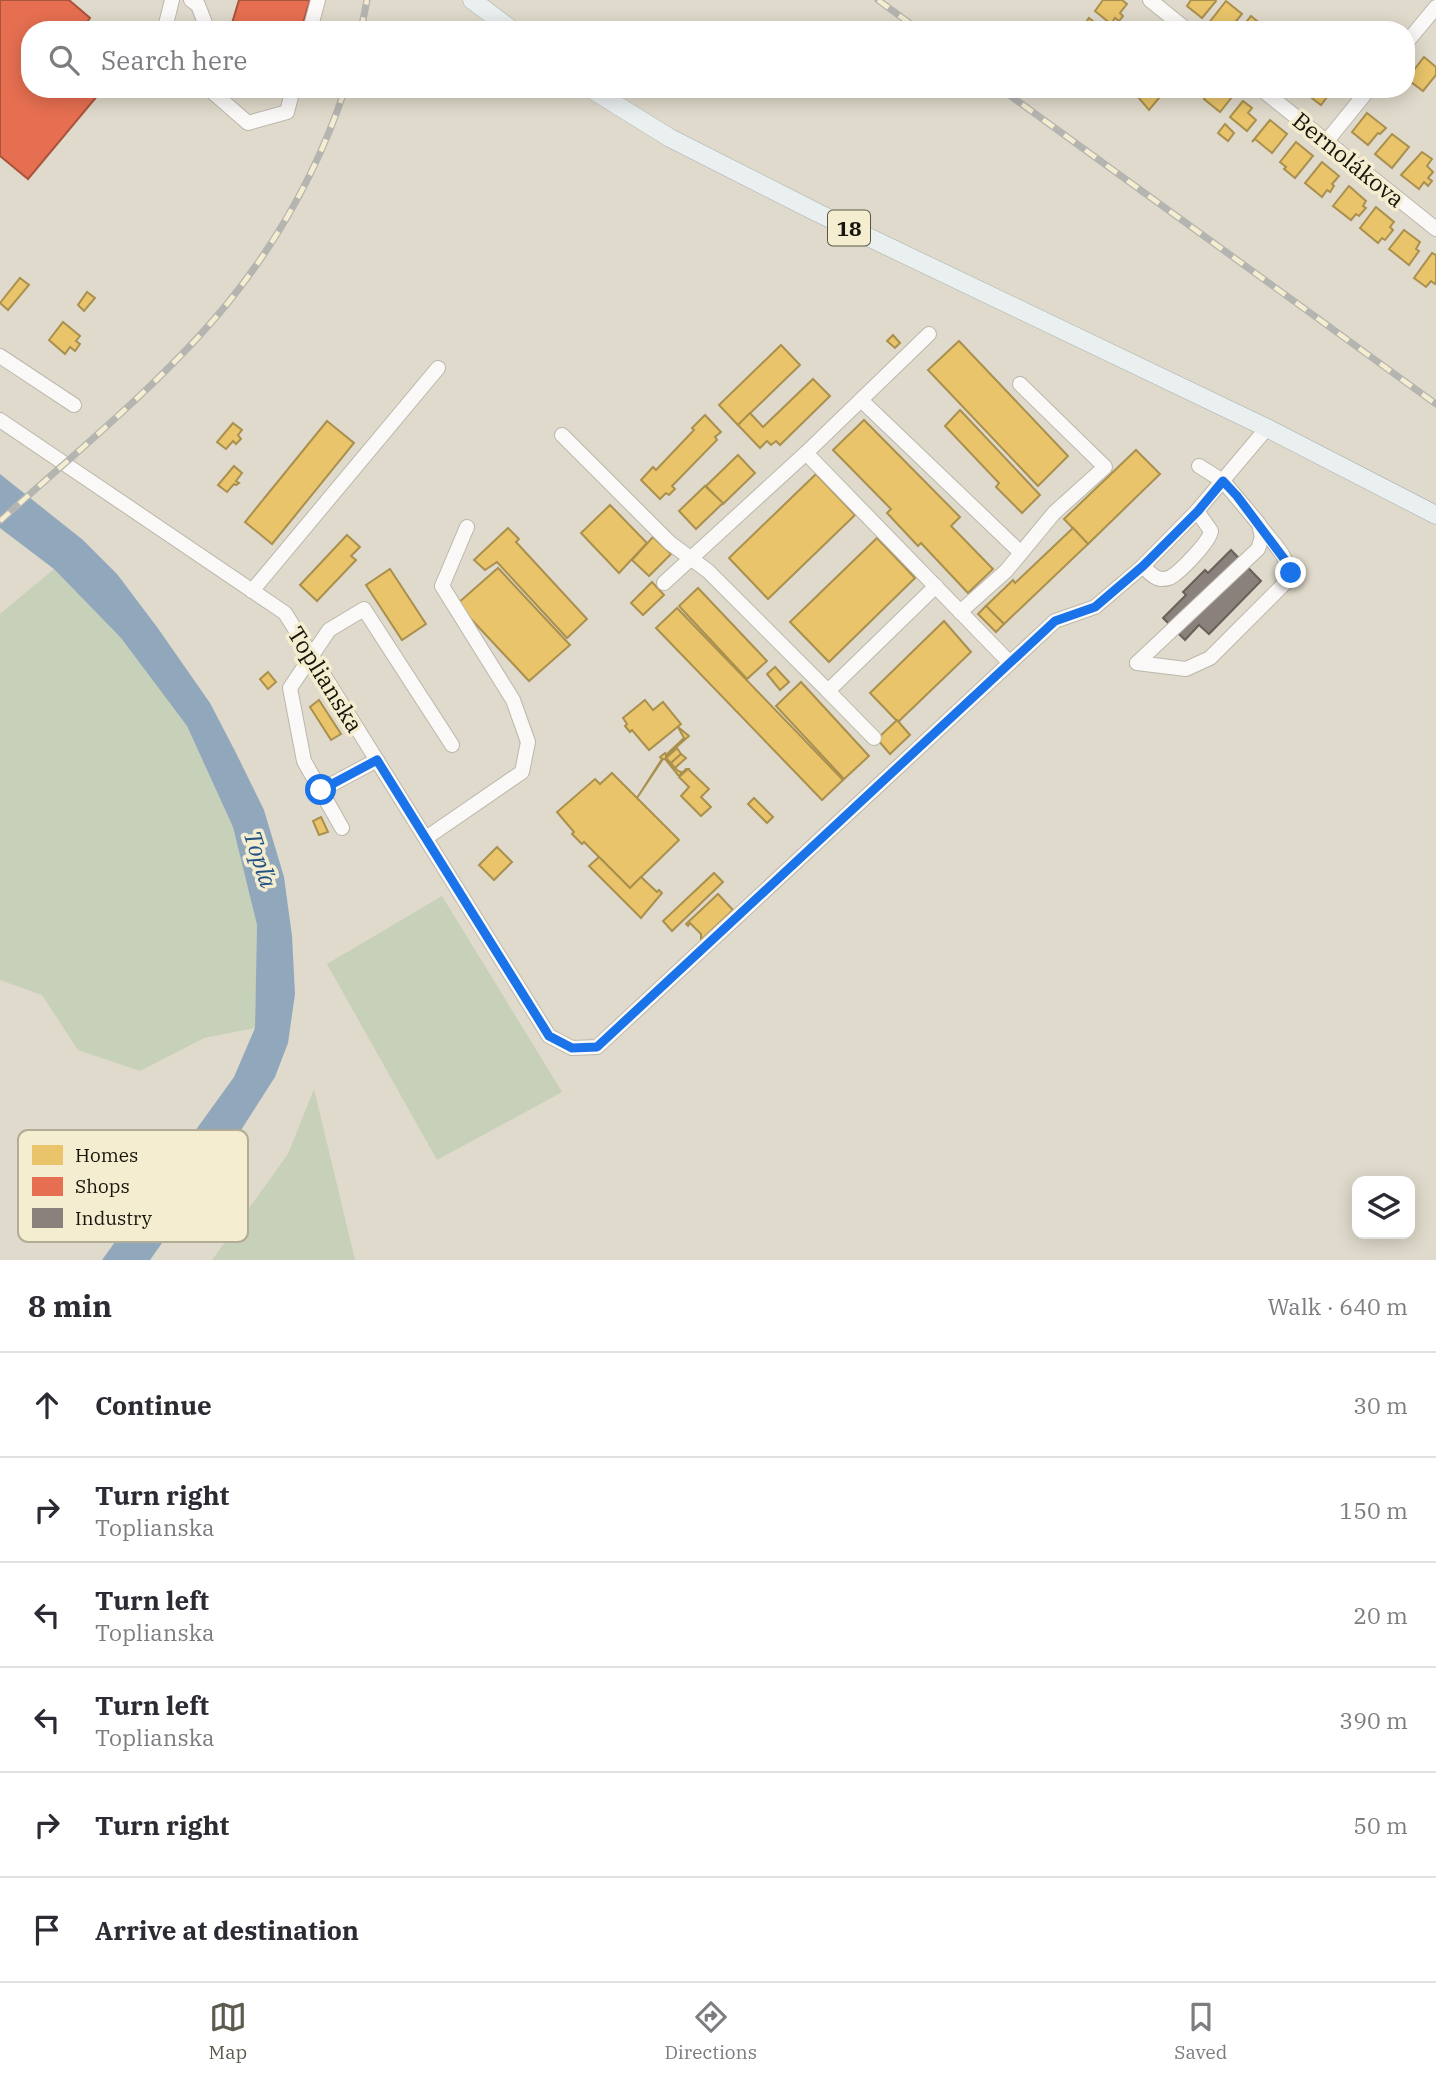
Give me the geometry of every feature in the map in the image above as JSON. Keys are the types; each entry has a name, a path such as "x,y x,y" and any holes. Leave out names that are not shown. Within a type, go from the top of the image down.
{"main road":[{"path":"472,0 500,21"},
{"name":"18","path":"606,98 670,138 818,213 1267,428 1436,515"}],"street":[{"path":"166,21 172,0"},
{"path":"191,0 198,5 204,21"},
{"path":"312,21 318,0"},
{"path":"1150,0 1176,21"},
{"path":"1415,32 1436,7"},
{"path":"220,98 248,122 287,112 291,98"},
{"name":"Bernolákova","path":"1272,98 1436,229"},
{"path":"1326,142 1362,98"},
{"path":"664,583 806,453 929,334"},
{"path":"0,356 74,405"},
{"path":"252,591 438,368"},
{"path":"960,612 1006,571 1054,513 1105,467 1020,384"},
{"path":"861,400 1021,553"},
{"name":"Toplianska","path":"0,420 285,613 549,1036 572,1048 597,1047 1055,621 1095,607 1143,566 1198,511 1267,428"},
{"path":"562,435 670,543 708,571 874,737"},
{"path":"806,453 1010,663"},
{"path":"1199,466 1223,481 1237,496 1259,524 1288,564 1291,573 1287,581 1210,658 1186,669 1137,663 1258,549 1262,537 1259,524"},
{"path":"1143,566 1156,578 1171,577 1203,546 1211,531 1198,511"},
{"path":"426,838 522,772 528,742 513,700 442,586 467,527"},
{"path":"828,691 936,586"},
{"path":"342,828 304,761 290,688 329,630 364,609 452,745"},
{"path":"321,790 377,760"}],"green space":[{"path":"54,569 121,638 187,726 233,827 257,925 255,1028 204,1038 140,1071 78,1050 42,995 0,980 0,614"},
{"path":"442,896 562,1092 437,1160 327,964"},
{"path":"314,1089 355,1260 212,1260 225,1242 248,1242 248,1210 288,1154"}],"water":[{"name":"Topľa","path":"0,474 83,540 117,574 210,703 264,810 284,877 292,936 295,994 288,1043 275,1077 241,1130 196,1130 234,1077 255,1028 257,925 233,827 187,726 121,638 54,569 0,528"},
{"path":"115,1242 163,1242 150,1260 102,1260"}],"building: Homes":[{"path":"1103,0 1122,0 1127,4 1120,13 1123,16 1119,21 1115,18 1107,21 1095,11"},
{"path":"1191,0 1216,1 1202,18 1187,6"},
{"path":"1226,1 1242,14 1236,21 1210,21"},
{"path":"1424,57 1436,67 1436,75 1423,91 1415,85 1415,69"},
{"path":"1139,98 1159,98 1149,110"},
{"path":"1205,98 1231,98 1220,112"},
{"path":"1312,98 1326,98 1321,105"},
{"path":"1243,101 1252,108 1248,113 1256,120 1247,131 1230,117"},
{"path":"1367,113 1386,128 1368,145 1352,132"},
{"path":"1270,120 1287,134 1272,153 1255,139 1252,142"},
{"path":"1225,124 1234,133 1228,141 1218,133"},
{"path":"1392,134 1409,147 1392,168 1375,154"},
{"path":"1296,142 1313,156 1295,178 1280,162"},
{"path":"1422,152 1432,159 1427,166 1433,172 1428,178 1432,181 1428,186 1424,182 1419,189 1401,175"},
{"path":"1322,162 1339,176 1332,184 1334,186 1330,192 1327,190 1322,197 1305,183"},
{"path":"1349,186 1366,201 1363,206 1366,208 1351,220 1333,206"},
{"path":"1376,207 1394,222 1390,227 1393,230 1385,240 1382,238 1378,243 1360,228"},
{"path":"1404,230 1420,242 1416,249 1419,251 1409,265 1389,249"},
{"path":"1432,253 1436,255 1436,282 1435,284 1431,281 1426,287 1414,278"},
{"path":"20,278 29,285 8,310 0,303"},
{"path":"87,292 95,298 84,311 78,305"},
{"path":"63,322 80,336 76,341 80,344 75,351 70,347 65,354 49,340"},
{"path":"893,335 900,343 895,348 887,341"},
{"path":"959,341 1068,456 1038,486 928,370"},
{"path":"781,345 800,365 738,425 719,405"},
{"path":"813,379 830,396 780,445 776,441 771,445 767,441 760,448 738,425 750,413 763,427"},
{"path":"960,410 1040,495 1022,513 996,487 999,483 945,426"},
{"path":"705,415 721,432 715,437 717,440 672,486 675,489 660,499 641,480 653,467 656,470"},
{"path":"864,420 960,517 951,526 993,569 968,593 921,543 918,546 887,513 891,509 833,450"},
{"path":"327,421 354,443 272,544 245,522"},
{"path":"233,423 242,430 238,435 241,439 236,444 233,441 226,449 217,442"},
{"path":"1136,450 1160,474 1088,544 1064,519"},
{"path":"738,455 755,473 723,504 706,486"},
{"path":"234,466 242,473 236,481 239,483 234,484 227,492 218,485"},
{"path":"816,474 855,515 768,599 729,558"},
{"path":"705,486 723,503 696,529 679,511"},
{"path":"610,505 647,543 619,573 581,533"},
{"path":"508,528 519,539 516,542 587,619 567,638 497,562 485,570 474,560"},
{"path":"1073,528 1088,544 1004,624 986,606 1013,580 1015,583"},
{"path":"347,535 360,547 351,556 356,560 317,601 300,585"},
{"path":"653,537 671,554 649,576 632,560"},
{"path":"877,538 915,578 829,662 790,622"},
{"path":"498,568 570,645 529,681 457,604"},
{"path":"390,569 426,624 402,640 366,585"},
{"path":"652,582 664,595 643,615 631,603"},
{"path":"698,588 767,661 747,679 679,606"},
{"path":"986,606 1004,624 996,632 978,614"},
{"path":"677,608 843,780 822,800 656,628"},
{"path":"944,621 971,652 898,722 870,693"},
{"path":"775,667 789,682 780,690 767,674"},
{"path":"268,672 276,682 268,689 260,679"},
{"path":"801,682 869,756 844,779 776,706"},
{"path":"319,700 341,734 331,740 310,707"},
{"path":"645,700 653,710 663,702 681,724 649,750 632,730 630,732 625,726 627,724 623,718"},
{"path":"897,720 910,735 890,754 877,739"},
{"path":"678,727 689,736 666,758 681,774 688,769 681,775 678,775 663,759 637,798 662,759 660,757 665,753 666,755 684,738"},
{"path":"677,748 681,754 671,763 666,758"},
{"path":"681,754 686,758 675,768 671,763"},
{"path":"688,769 709,789 701,797 711,807 701,816 681,796 689,787 679,777"},
{"path":"612,773 679,840 630,888 584,842 582,844 572,834 574,832 557,812 595,779 600,784"},
{"path":"754,798 773,817 767,823 748,804"},
{"path":"321,817 328,832 319,835 313,821"},
{"path":"497,847 512,862 494,880 479,865"},
{"path":"599,857 630,888 641,877 657,892 659,890 662,893 641,918 589,866"},
{"path":"714,873 723,882 672,931 663,921"},
{"path":"718,894 733,910 701,940 701,934 690,923 688,926 686,924"}],"building: Shops":[{"path":"0,0 69,0 90,18 88,21 21,21 21,98 96,98 28,179 0,156"},
{"path":"239,0 310,0 304,21 233,21"}],"building: Industry":[{"path":"1231,550 1261,581 1209,634 1199,625 1185,640 1163,618 1186,595 1183,592 1205,570 1208,573"}],"railway":[{"path":"363,21 367,0"},
{"path":"878,0 907,21"},
{"path":"0,521 147,389 227,304 264,254 296,202 342,98"},
{"path":"1013,98 1436,404"}],"route":[{"path":"321,790 377,760 549,1036 572,1048 597,1047 1055,621 1095,607 1143,566 1198,511 1223,481 1288,564 1291,573"}]}
